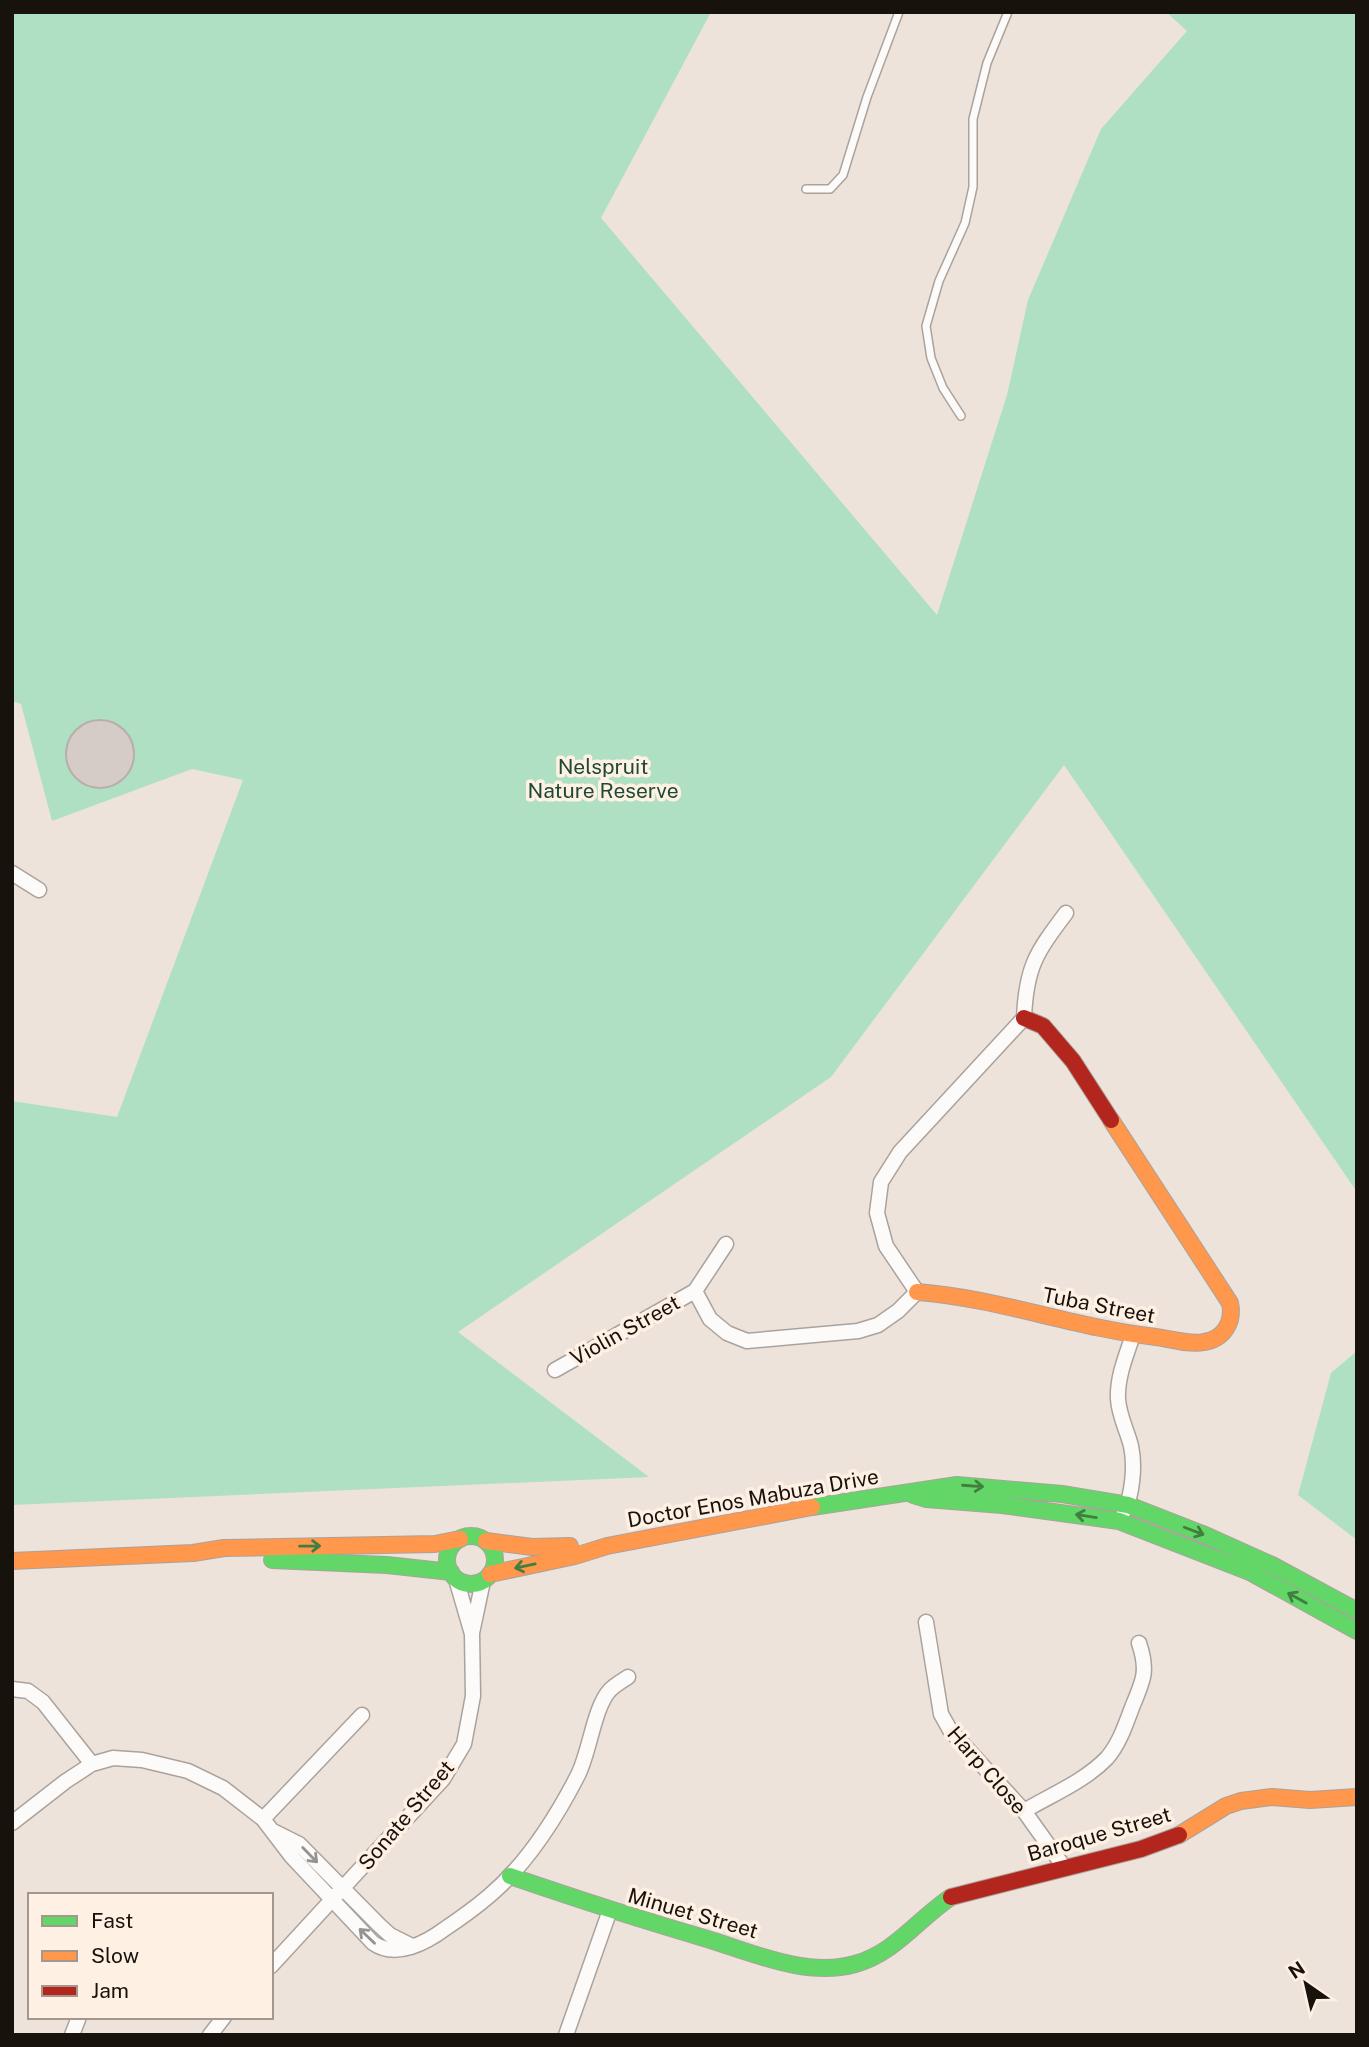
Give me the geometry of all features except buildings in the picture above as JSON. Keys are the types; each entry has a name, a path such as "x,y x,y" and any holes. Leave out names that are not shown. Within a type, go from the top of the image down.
{"main road":[{"name":"Tuba Street","path":"917,1292 948,1294 1133,1335 1204,1343 1217,1338 1226,1330 1233,1313 1230,1303 1073,1061 1043,1026 1024,1018"},
{"name":"Doctor Enos Mabuza Drive","path":"487,1578 607,1546 831,1503 957,1485 1039,1491 1128,1505 1272,1564 1357,1611"},
{"name":"Doctor Enos Mabuza Drive","path":"905,1493 926,1499 1002,1505 1119,1521 1250,1572 1357,1631"},
{"path":"12,1560 193,1553 224,1548 435,1544 469,1536 486,1541 495,1557 487,1578 474,1584 454,1575 387,1565 224,1558 193,1553"},
{"path":"454,1575 448,1563 448,1553 460,1539"},
{"name":"Doctor Enos Mabuza Drive","path":"486,1541 532,1547 607,1546"},
{"name":"Baroque Street","path":"867,1960 909,1933 939,1904 954,1895 1172,1839 1241,1801 1272,1797 1310,1800 1357,1797"},
{"name":"Minuet Street","path":"510,1876 610,1910 792,1964 841,1969 867,1960"}],"street":[{"path":"12,873 39,890"},
{"path":"917,1292 886,1246 877,1213 881,1182 900,1152 1024,1018 1029,970 1039,949 1066,913"},
{"name":"Violin Street","path":"555,1370 695,1291 726,1244"},
{"name":"Violin Street","path":"695,1291 710,1319 727,1333 747,1341 858,1331 878,1325 898,1311 917,1292"},
{"path":"1119,1521 1128,1505 1132,1471 1131,1448 1121,1417 1118,1396 1120,1374 1133,1335"},
{"name":"Sonate Street","path":"273,1964 443,1779 464,1744 473,1696 471,1634 454,1575"},
{"name":"Sonate Street","path":"471,1634 487,1578"},
{"name":"Harp Close","path":"926,1622 941,1714 950,1730 1024,1811 1063,1867"},
{"path":"1024,1811 1094,1770 1108,1757 1120,1738 1145,1676 1145,1661 1139,1643"},
{"path":"12,1823 92,1764 113,1758 142,1760 188,1772 223,1788 268,1825 292,1857 337,1894 363,1933 381,1948 388,1951 413,1946 432,1939 490,1896 510,1876 549,1825 579,1774 602,1701 611,1689 628,1677"},
{"path":"12,1689 29,1691 43,1702 92,1764"},
{"path":"268,1825 362,1715"},
{"path":"566,2035 610,1910"},
{"path":"210,2035 223,2019"}],"lane":[{"path":"806,189 831,189 843,175 867,97 900,12"},
{"path":"961,416 943,388 931,358 926,326 939,281 965,223 973,187 974,119 987,63 1008,12"}],"green space":[{"name":"Nelspruit Nature Reserve","path":"12,12 711,12 601,218 937,615 1007,395 1028,300 1101,129 1187,31 1166,12 1357,12 1357,1192 1064,765 831,1077 458,1332 649,1477 12,1505 12,1101 117,1117 243,780 192,769 52,821 21,704 12,701"},
{"path":"1357,1351 1357,1540 1298,1495 1331,1373"}],"traffic: fast":[{"path":"812,1507 957,1485 1062,1494 1128,1505 1272,1565 1357,1611"},
{"path":"913,1495 926,1499 1002,1505 1119,1521 1250,1572 1357,1631"},
{"path":"471,1536 488,1543 495,1560 488,1577 471,1584 454,1577 447,1560 454,1543 471,1536"},
{"path":"272,1560 387,1565 451,1572"},
{"path":"510,1876 760,1956 817,1968 855,1964 869,1959 894,1944 951,1897"}],"traffic: slow":[{"path":"917,1292 977,1300 1096,1327 1186,1342 1204,1342 1222,1333 1229,1323 1230,1303 1111,1120"},
{"path":"490,1574 575,1556 607,1546 812,1507"},
{"path":"12,1561 193,1553 224,1548 435,1544 460,1539"},
{"path":"486,1541 532,1547 570,1546"},
{"path":"1179,1835 1226,1806 1241,1801 1272,1797 1310,1800 1357,1797"}],"traffic: jam":[{"path":"1024,1018 1043,1026 1073,1061 1111,1120"},
{"path":"951,1897 1141,1849 1179,1835"}]}
